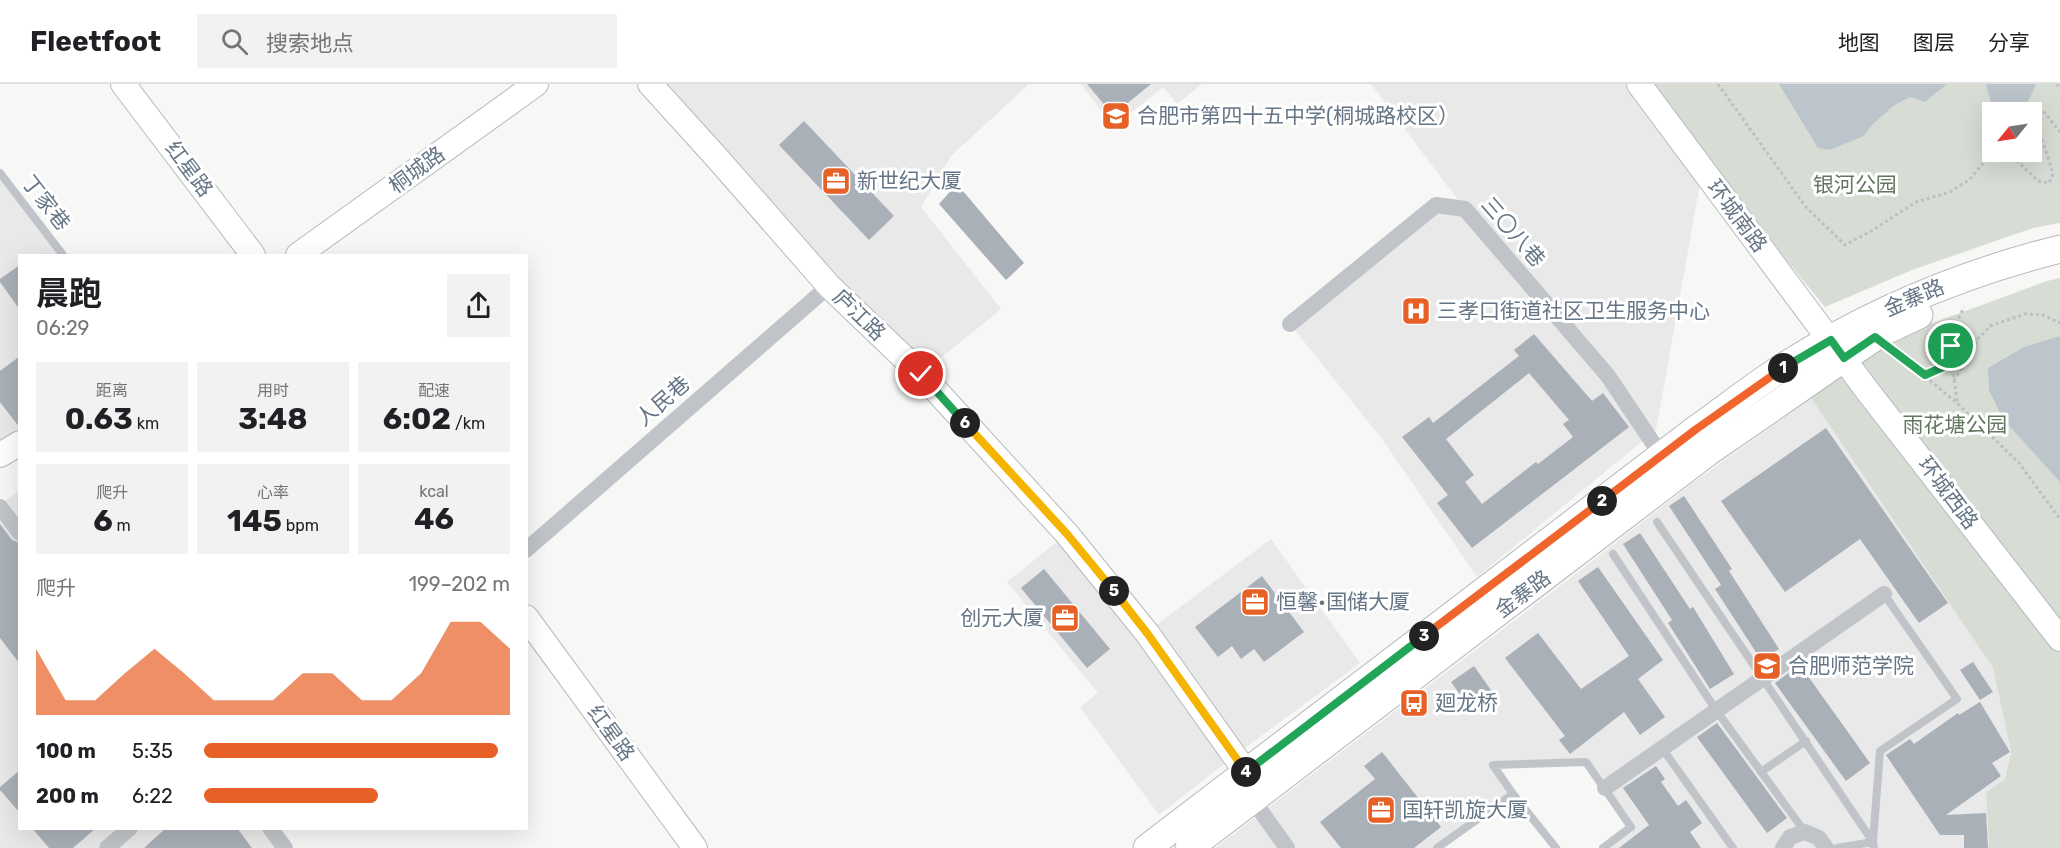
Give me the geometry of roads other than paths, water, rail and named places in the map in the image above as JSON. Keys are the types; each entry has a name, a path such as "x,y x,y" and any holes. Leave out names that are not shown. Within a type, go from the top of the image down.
{"main road":[{"name":"金寨路","path":"1189,848 1708,452 1874,316 1922,294 1995,267 2060,249"},
{"name":"金寨路","path":"1147,848 1661,456 1788,364 1875,337 1960,297 2002,282 2060,266"}],"street":[{"name":"红星路","path":"123,84 252,254"},
{"name":"桐城路","path":"299,254 536,84"},
{"name":"桐城路","path":"318,254 553,84"},
{"name":"庐江路","path":"650,84 829,286 921,374 1067,534 1147,633 1246,772"},
{"name":"环城南路","path":"1639,84 1837,348"},
{"name":"三〇八巷","path":"1290,324 1436,205 1465,208 1608,376 1661,456"},
{"name":"人民巷","path":"528,548 829,286"},
{"name":"环城西路","path":"1837,348 2060,639"},
{"path":"0,455 18,444"},
{"path":"0,468 18,457"},
{"path":"0,507 18,530"},
{"path":"1605,788 1884,594"},
{"name":"红星路","path":"528,620 695,848"},
{"path":"1260,810 1287,848"},
{"path":"107,848 128,830"},
{"path":"272,830 285,848"},
{"path":"1783,848 1790,837 1805,832 1819,837 1826,848"}],"lane":[{"name":"丁家巷","path":"0,172 62,254"},
{"path":"1657,522 1806,741 1873,845"},
{"path":"1613,554 1716,710 1805,832"},
{"path":"1873,845 1881,751 1957,699 1884,594"},
{"path":"1761,772 1806,741"},
{"path":"1662,748 1733,848"},
{"path":"1556,848 1493,765 1586,762 1631,827 1603,848"},
{"path":"1437,848 1513,794"},
{"path":"1837,848 1873,845"}],"place":[{"name":"合肥市第四十五中学(桐城路校区）","path":"1116,116"},
{"name":"新世纪大厦","path":"836,181"},
{"name":"三孝口街道社区卫生服务中心","path":"1416,311"},
{"name":"恒馨•国储大厦","path":"1255,602"},
{"name":"创元大厦","path":"1065,618"},
{"name":"合肥师范学院","path":"1767,666"},
{"name":"廻龙桥","path":"1414,703"},
{"name":"国轩凯旋大厦","path":"1381,810"}],"park label":[{"name":"银河公园","path":"1855,185"},
{"name":"雨花塘公园","path":"1955,425"}]}
